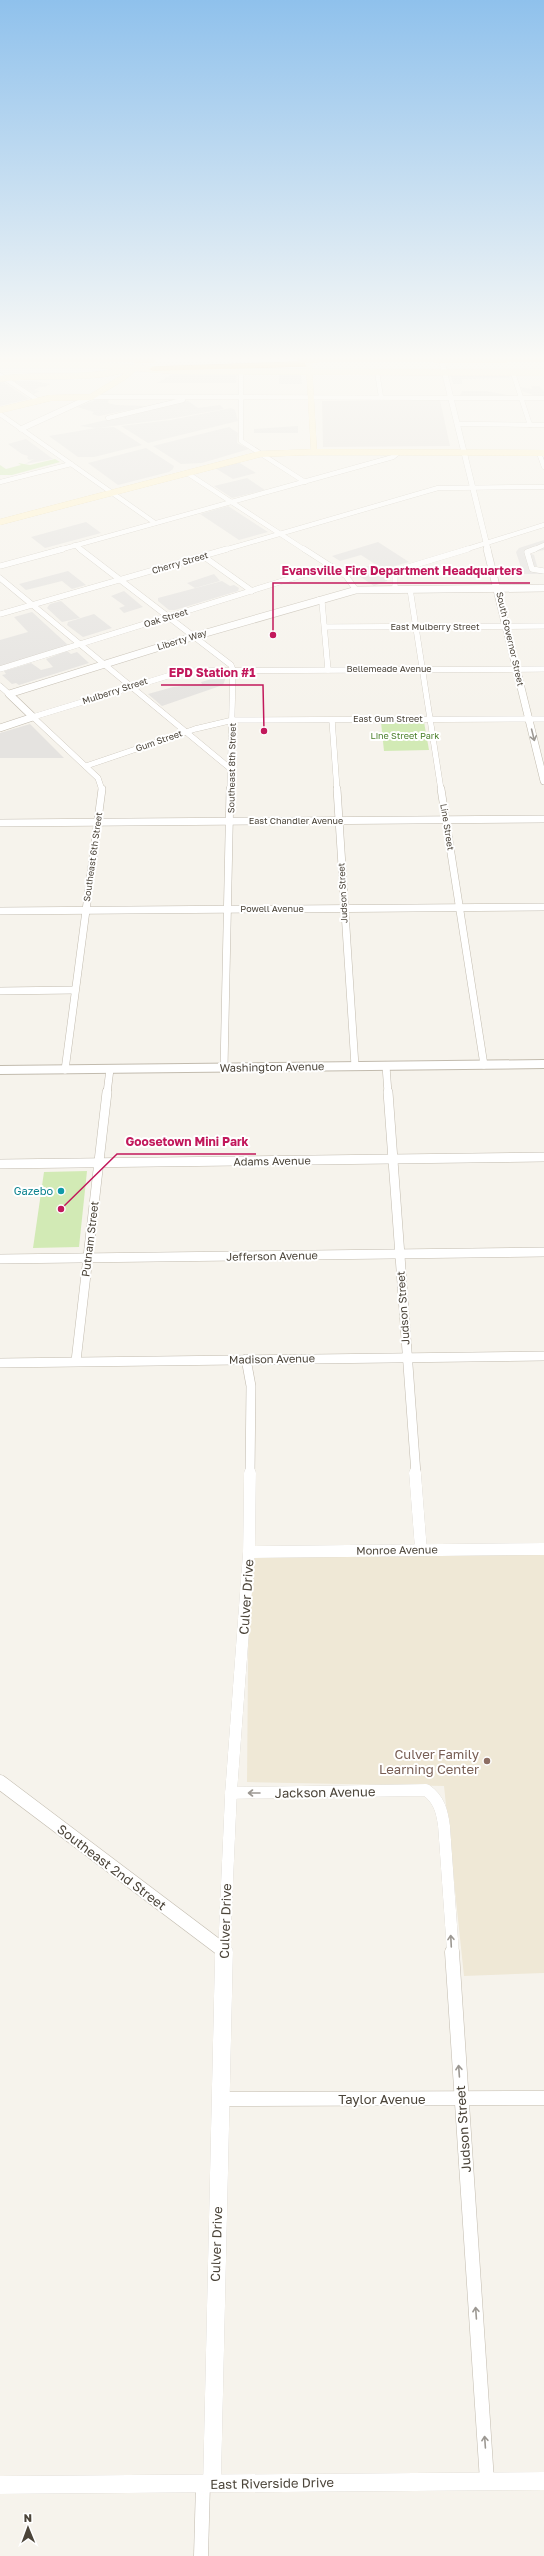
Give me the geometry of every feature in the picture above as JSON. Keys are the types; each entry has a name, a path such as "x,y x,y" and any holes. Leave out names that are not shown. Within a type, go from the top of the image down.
{"main road":[{"path":"0,522 170,477"}],"street":[{"path":"0,482 19,477"},
{"path":"90,477 155,523"},
{"path":"194,477 349,578 356,590"},
{"path":"297,477 305,482"},
{"path":"0,566 322,477"},
{"name":"South Governor Street","path":"471,477 544,781"},
{"name":"Cherry Street","path":"0,614 438,488 544,487"},
{"path":"395,589 395,576 405,568 544,525"},
{"path":"75,545 231,665 233,670"},
{"path":"544,545 527,552 532,569 544,571"},
{"path":"203,556 252,591"},
{"name":"Oak Street","path":"0,669 331,566"},
{"path":"0,578 184,732 232,770"},
{"name":"Liberty Way","path":"9,694 104,664 356,590 544,588"},
{"name":"Line Street","path":"410,589 484,1065"},
{"path":"319,600 322,602 326,627 328,670"},
{"name":"East Mulberry Street","path":"326,627 544,626"},
{"name":"Bellemeade Avenue","path":"233,670 544,669"},
{"name":"Mulberry Street","path":"0,728 129,686 184,671 233,670"},
{"name":"Southeast 8th Street","path":"224,1068 232,770 233,670"},
{"name":"Southeast 6th Street","path":"0,686 86,766 102,784 76,990 64,1070"},
{"name":"East Gum Street","path":"233,720 544,719"},
{"name":"Gum Street","path":"86,766 184,732 233,720"},
{"name":"Judson Street","path":"332,720 355,1066"},
{"name":"East Chandler Avenue","path":"0,822 544,819"},
{"name":"Powell Avenue","path":"0,911 544,907"},
{"path":"0,991 76,990"},
{"name":"Washington Avenue","path":"0,1070 544,1064"},
{"name":"Judson Street","path":"386,1066 421,1550"},
{"name":"Putnam Street","path":"76,1361 110,1069"},
{"name":"Adams Avenue","path":"0,1164 544,1157"},
{"name":"Jefferson Avenue","path":"0,1259 544,1252"},
{"name":"Madison Avenue","path":"0,1363 544,1356"},
{"name":"Culver Drive","path":"201,2556 208,2483 224,1951 231,1793 249,1552 251,1386 246,1359"},
{"name":"Monroe Avenue","path":"249,1552 544,1549"},
{"name":"Southeast 2nd Street","path":"0,1782 224,1951"},
{"name":"Judson Street","path":"419,1790 432,1793 440,1803 446,1853 461,2099 488,2481"},
{"name":"Jackson Avenue","path":"231,1793 419,1790"},
{"name":"Taylor Avenue","path":"220,2099 544,2098"},
{"name":"East Riverside Drive","path":"0,2485 544,2481"}],"shaded area":[{"path":"107,477 148,477 118,485"},
{"path":"247,478 265,490 232,498 214,486"},
{"path":"228,506 268,532 239,540 200,514"},
{"path":"86,522 101,533 45,548 31,537"},
{"path":"544,540 544,550 529,553 534,555 537,566 533,566 544,569 544,574 523,574 516,552 519,548"},
{"path":"378,542 409,562 388,568 387,581 374,586 352,571 375,564 361,555 340,561 332,556"},
{"path":"68,571 86,585 72,589 62,581 26,590 19,584"},
{"path":"214,574 220,581 195,588 187,583"},
{"path":"222,581 230,586 234,585 239,588 238,591 175,610 169,610 158,601 158,598"},
{"path":"124,591 143,607 124,613 119,608 125,606 111,596"},
{"path":"61,601 80,618 62,622 47,608 50,604"},
{"path":"32,612 68,645 0,666 0,640 28,632 14,617"},
{"path":"94,614 112,628 83,637 67,625 68,622"},
{"path":"67,651 71,654 77,652 89,663 19,685 16,683 12,684 2,675 6,674 4,671 31,663 41,670 53,667 46,659"},
{"path":"223,676 226,677 223,685 162,706 148,694 173,687 202,684 201,682"},
{"path":"30,724 64,758 0,758 0,733"},
{"path":"544,1549 544,1973 464,1976 444,1786 247,1782 249,1552"}],"green space":[{"name":"Line Street Park","path":"381,722 424,722 429,750 384,751"},
{"path":"87,1171 79,1247 33,1248 44,1172"}],"place":[{"name":"Evansville Fire Department Headquarters","path":"273,635"},
{"name":"EPD Station #1","path":"264,731"},
{"name":"Gazebo","path":"61,1191"},
{"name":"Goosetown Mini Park","path":"61,1209"},
{"name":"Culver Family Learning Center","path":"487,1761"}]}
